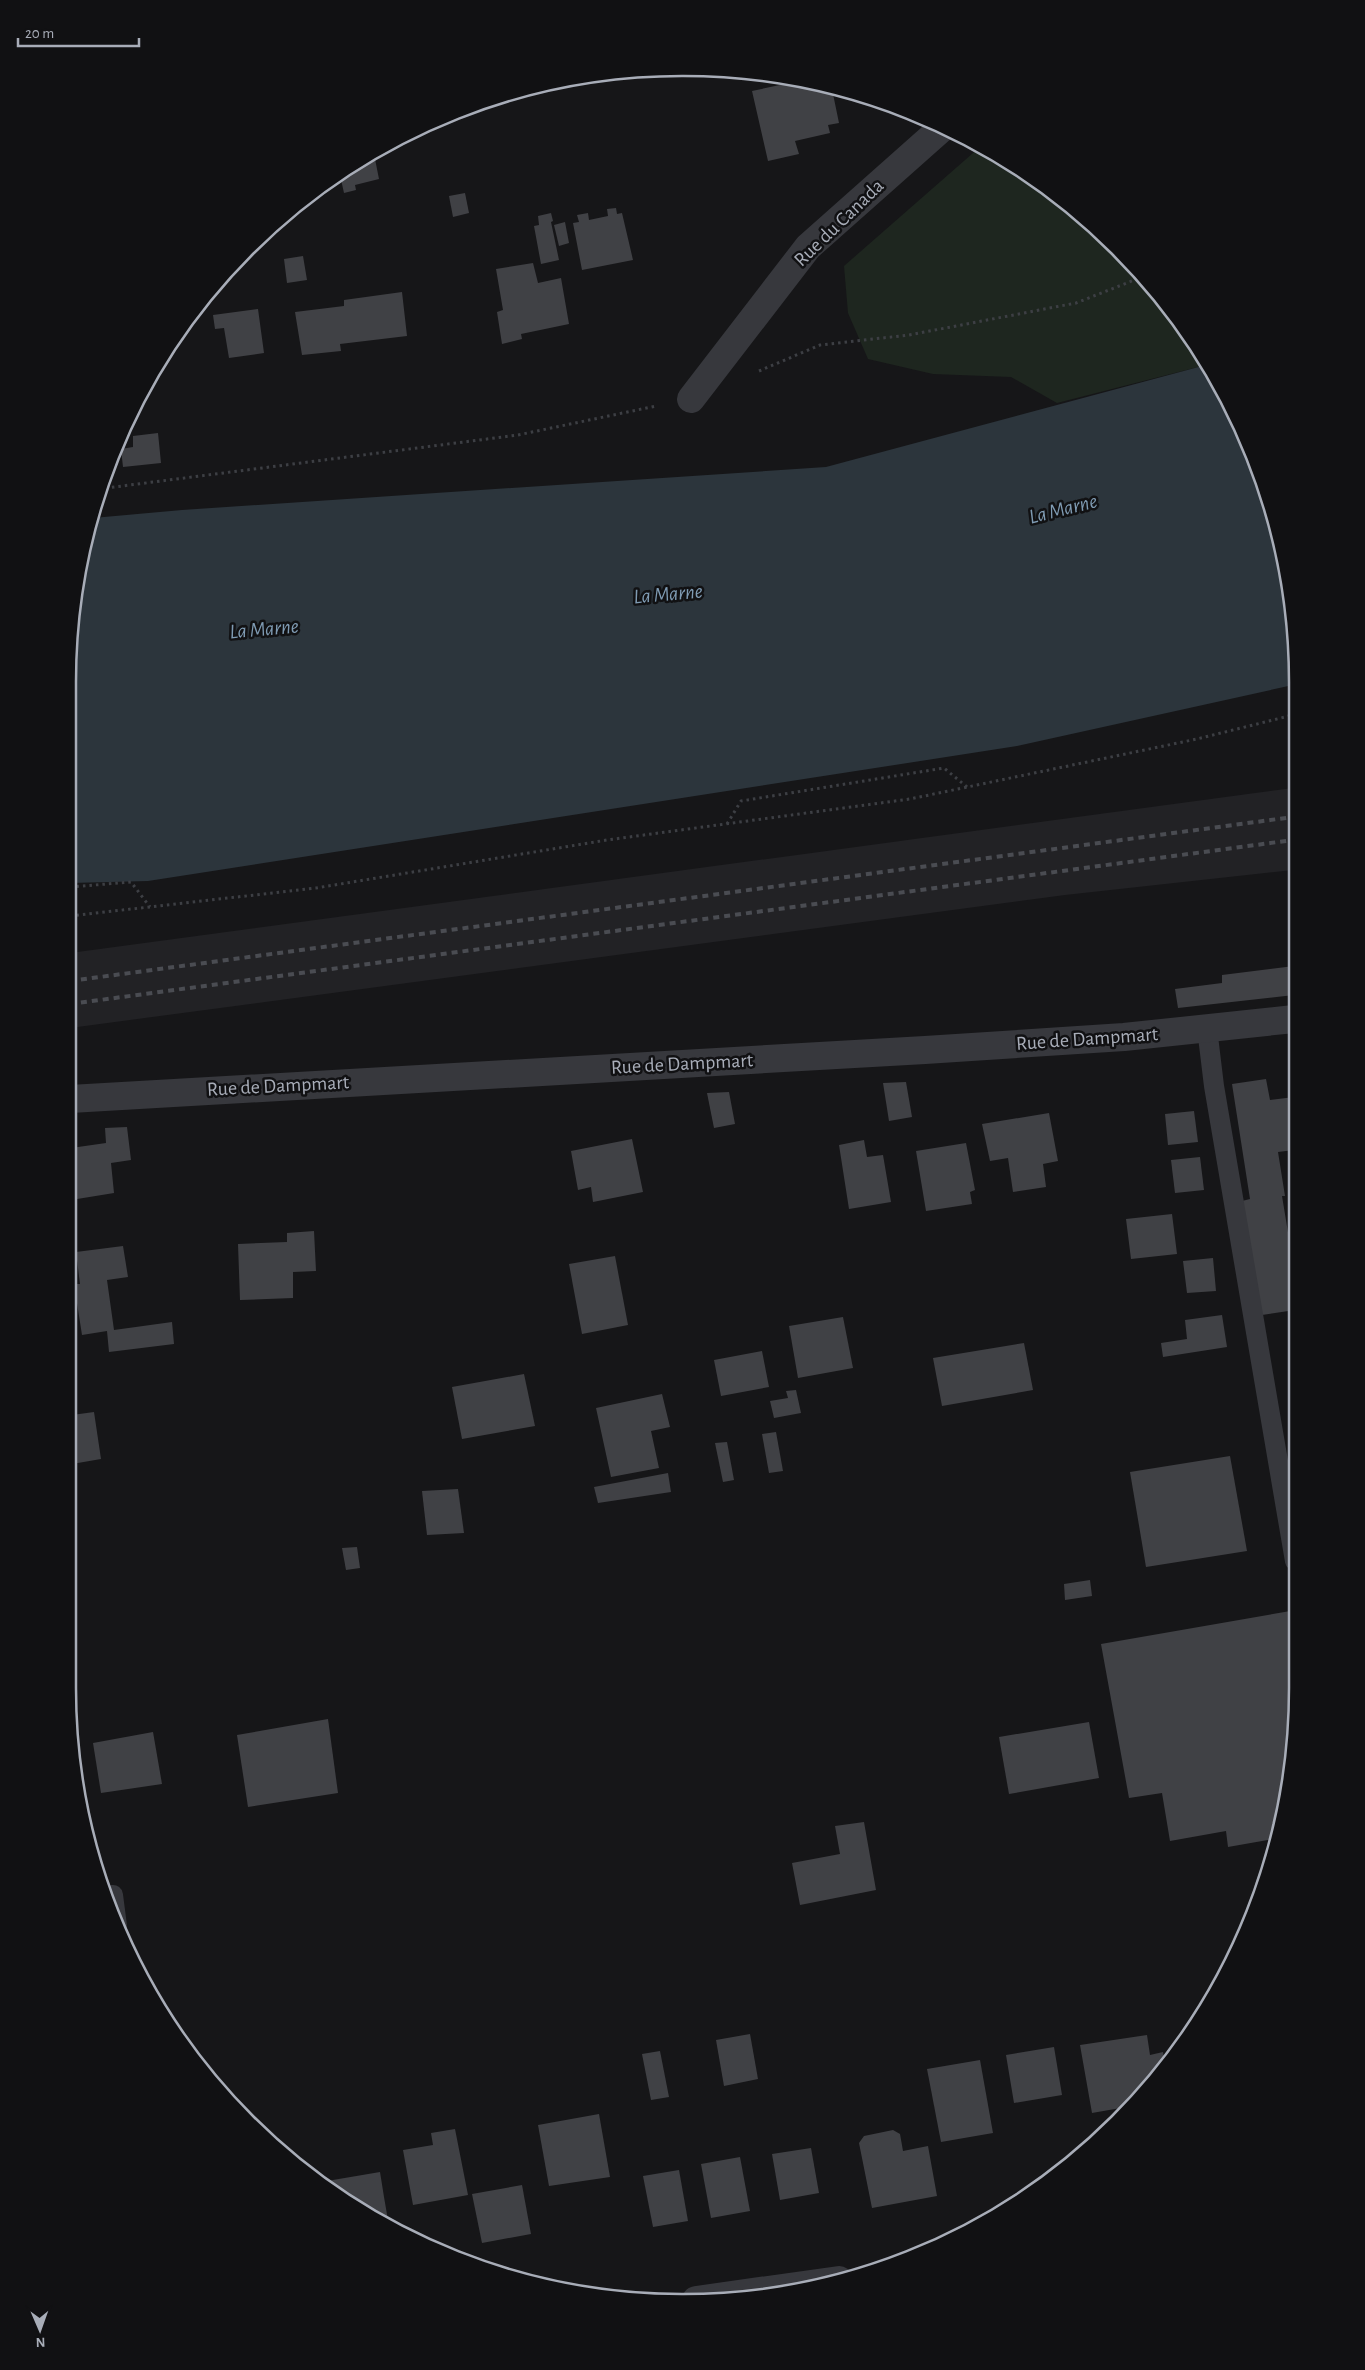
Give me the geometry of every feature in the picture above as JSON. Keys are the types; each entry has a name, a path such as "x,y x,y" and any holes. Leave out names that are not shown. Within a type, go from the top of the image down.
{"street":[{"name":"Rue du Canada","path":"691,399 808,247 937,132"},
{"name":"Rue de Dampmart","path":"76,1099 1124,1037 1289,1019"}],"lane":[{"path":"1207,1028 1214,1086 1289,1526"}],"path":[{"path":"755,372 820,345 909,335 1076,303 1135,280"},
{"path":"108,487 518,435 691,399"},
{"path":"76,915 316,888 607,840 910,799 1197,739 1289,716"},
{"path":"727,824 741,801 944,768 968,787"},
{"path":"76,887 131,882 150,907"}],"shaded area":[{"path":"975,151 1019,178 1052,202 1111,254 1163,313 1200,367 1057,403 1011,377 933,374 868,359 848,313 844,266"},
{"path":"1289,789 1289,870 1065,895 76,1027 76,952"}],"water":[{"name":"La Marne","path":"1200,367 1243,450 1268,526 1284,603 1289,686 1017,746 148,881 76,883 76,682 78,643 81,603 99,517 182,510 826,467"}],"building":[{"path":"782,85 833,96 839,123 828,125 830,133 795,141 799,154 768,161 752,91"},
{"path":"375,159 379,179 355,185 356,190 344,193 341,181"},
{"path":"465,193 469,213 453,217 449,196"},
{"path":"616,208 617,214 622,213 633,260 582,270 573,223 579,222 577,215 588,213 589,220 608,216 607,209"},
{"path":"551,213 553,221 551,222 559,260 541,264 534,226 539,225 538,216"},
{"path":"565,222 569,243 559,246 554,225"},
{"path":"303,256 307,280 287,283 284,259"},
{"path":"533,263 538,283 561,278 569,324 521,334 522,339 502,344 497,312 503,310 496,269"},
{"path":"402,292 407,336 340,344 341,351 302,355 295,312 344,306 344,300"},
{"path":"258,309 264,353 229,358 224,328 215,329 213,315"},
{"path":"158,433 161,463 123,467 121,452 123,449 133,447 133,436"},
{"path":"1289,967 1289,996 1178,1008 1175,989 1222,983 1222,975"},
{"path":"1266,1079 1270,1100 1289,1098 1289,1151 1278,1152 1285,1196 1282,1196 1289,1239 1289,1311 1262,1315 1242,1201 1250,1199 1232,1084"},
{"path":"906,1082 912,1117 889,1121 883,1083"},
{"path":"729,1092 735,1124 714,1128 707,1093"},
{"path":"1194,1111 1198,1142 1168,1145 1165,1114"},
{"path":"1049,1113 1058,1161 1043,1164 1046,1187 1013,1192 1008,1158 990,1161 982,1124"},
{"path":"127,1127 131,1160 111,1163 114,1193 76,1199 76,1147 106,1143 105,1128"},
{"path":"632,1139 643,1192 593,1202 591,1187 578,1190 571,1151"},
{"path":"864,1140 867,1157 883,1155 891,1202 849,1209 839,1145"},
{"path":"966,1143 975,1190 970,1192 972,1204 926,1211 916,1151"},
{"path":"1200,1157 1204,1190 1175,1193 1171,1160"},
{"path":"1172,1214 1177,1254 1131,1259 1126,1219"},
{"path":"314,1231 316,1271 293,1272 293,1298 240,1300 238,1244 287,1242 287,1233"},
{"path":"123,1246 128,1277 107,1280 114,1330 172,1322 174,1344 109,1352 107,1331 82,1335 76,1297 76,1284 80,1284 76,1252"},
{"path":"615,1256 628,1325 582,1334 569,1264"},
{"path":"1213,1258 1216,1291 1187,1293 1183,1261"},
{"path":"1222,1315 1227,1347 1163,1357 1161,1343 1187,1339 1185,1320"},
{"path":"843,1317 853,1368 798,1378 789,1326"},
{"path":"1024,1343 1033,1390 942,1406 933,1358"},
{"path":"762,1351 769,1387 721,1396 714,1360"},
{"path":"524,1374 535,1426 462,1439 452,1387"},
{"path":"796,1390 801,1413 774,1418 770,1401 788,1398 786,1391"},
{"path":"662,1394 670,1427 651,1431 659,1468 611,1477 596,1408"},
{"path":"94,1412 101,1459 76,1463 76,1414"},
{"path":"776,1432 783,1471 769,1473 762,1434"},
{"path":"727,1442 734,1480 723,1482 715,1443"},
{"path":"1230,1456 1247,1551 1146,1567 1130,1472"},
{"path":"668,1473 671,1492 598,1503 594,1487"},
{"path":"458,1489 464,1533 427,1535 422,1491"},
{"path":"357,1547 360,1568 346,1570 342,1548"},
{"path":"1090,1580 1092,1596 1065,1600 1064,1584"},
{"path":"1289,1611 1289,1688 1284,1767 1269,1840 1228,1847 1226,1831 1170,1841 1162,1793 1129,1798 1101,1644"},
{"path":"328,1719 338,1793 248,1807 237,1735"},
{"path":"1089,1722 1099,1778 1009,1794 999,1737"},
{"path":"153,1732 162,1784 101,1793 93,1743"},
{"path":"864,1822 876,1890 800,1905 792,1863 840,1854 835,1826"},
{"path":"750,2034 758,2079 724,2086 716,2040"},
{"path":"1147,2035 1150,2055 1163,2052 1164,2056 1118,2108 1092,2113 1080,2045"},
{"path":"1054,2047 1062,2095 1014,2103 1006,2055"},
{"path":"660,2051 669,2097 651,2100 642,2054"},
{"path":"980,2060 993,2133 941,2142 927,2069"},
{"path":"599,2114 610,2177 549,2186 538,2125"},
{"path":"455,2129 468,2195 413,2205 403,2150 433,2145 431,2133"},
{"path":"893,2130 900,2134 903,2151 928,2146 937,2196 872,2208 859,2143 864,2136"},
{"path":"811,2148 819,2193 780,2200 772,2154"},
{"path":"740,2157 750,2211 711,2218 701,2164"},
{"path":"679,2170 688,2221 653,2227 643,2176"},
{"path":"380,2172 388,2217 346,2192 330,2180"},
{"path":"522,2185 531,2234 482,2243 472,2194"}],"railway":[{"path":"76,980 1289,818"},
{"path":"76,1003 1289,841"}]}
